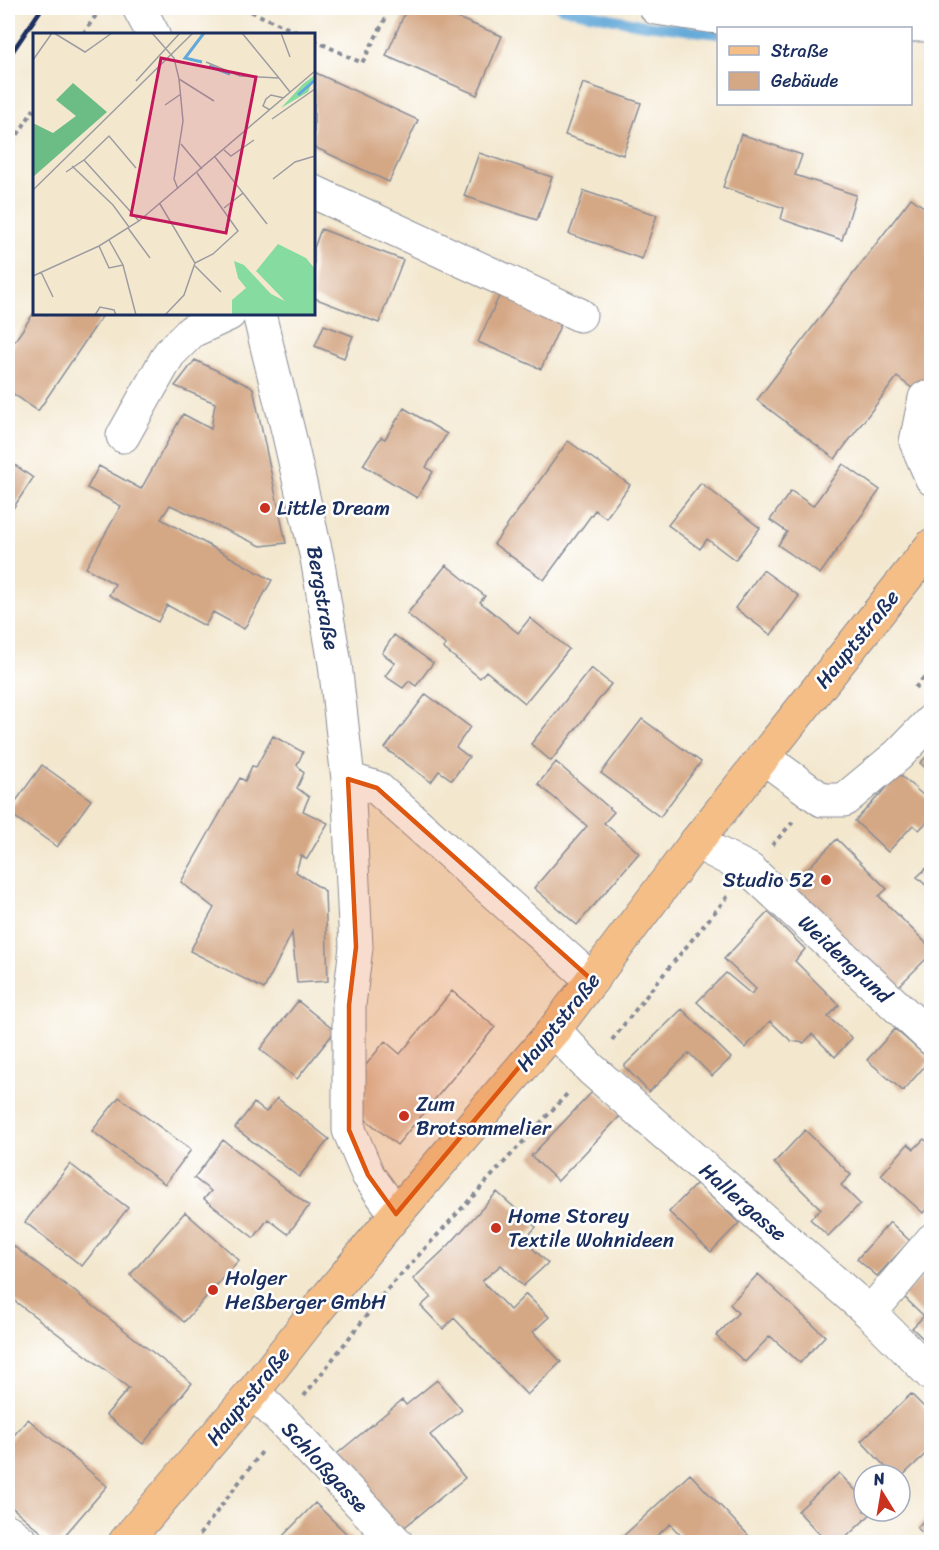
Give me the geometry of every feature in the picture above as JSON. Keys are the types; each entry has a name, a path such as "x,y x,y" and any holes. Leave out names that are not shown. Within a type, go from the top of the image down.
{"main road":[{"name":"Hauptstraße","path":"125,1542 253,1392 396,1214 554,1030 696,842 932,545"}],"street":[{"path":"139,8 152,33"},
{"path":"656,8 785,24 932,25"},
{"path":"315,192 580,315"},
{"path":"123,436 169,354 192,331 227,315"},
{"name":"Bergstraße","path":"259,315 317,558 335,664 348,779 356,947 349,1005 349,1130 368,1174 396,1214"},
{"path":"925,398 916,442 932,479"},
{"path":"763,757 822,800 844,800 898,755 932,720"},
{"path":"348,779 377,788 592,980"},
{"name":"Weidengrund","path":"696,842 750,870 932,1040"},
{"name":"Hallergasse","path":"554,1030 591,1069 870,1313 932,1375"},
{"path":"870,1313 932,1240"},
{"name":"Schloßgasse","path":"253,1392 396,1542"},
{"path":"8,1531 22,1542"}],"path":[{"path":"84,33 101,8"},
{"path":"243,8 299,33"},
{"path":"315,40 362,63 392,8"},
{"path":"8,150 33,111"},
{"path":"194,1542 284,1422"}],"highlighted area":[{"path":"348,779 377,788 592,980 396,1214 368,1175 349,1130 349,1005 356,947"}],"building":[{"path":"407,8 433,8 502,36 477,95 386,56"},
{"path":"315,72 418,120 389,182 315,147"},
{"path":"583,83 641,103 623,155 565,135"},
{"path":"741,134 802,155 795,175 856,195 842,240 781,219 784,208 723,187"},
{"path":"479,153 552,177 537,220 464,196"},
{"path":"584,191 657,215 642,259 569,234"},
{"path":"911,198 932,213 932,403 897,377 835,459 757,400"},
{"path":"321,229 403,260 379,323 315,298 315,245"},
{"path":"501,292 563,319 541,369 478,342"},
{"path":"33,314 103,315 38,411 8,390 8,351"},
{"path":"324,325 353,336 344,358 315,346"},
{"path":"195,360 253,388 286,543 261,546 170,505 161,519 272,580 244,629 213,612 205,626 167,605 158,622 109,595 115,584 86,568 121,506 87,488 99,466 141,489 183,414 211,429 215,403 175,386"},
{"path":"404,408 447,434 426,467 433,472 417,498 363,465 381,437 385,439"},
{"path":"568,441 630,485 606,518 595,510 544,580 494,544"},
{"path":"8,460 33,478 8,516"},
{"path":"843,464 880,490 820,574 778,545 787,532 770,520 791,491 813,506"},
{"path":"701,483 760,528 735,560 707,539 700,549 668,525"},
{"path":"446,565 485,596 480,602 518,633 530,618 569,649 525,703 486,671 480,678 443,648 446,645 407,614"},
{"path":"763,570 799,596 771,635 735,608"},
{"path":"394,635 433,663 416,686 409,681 403,688 385,676 395,663 382,653"},
{"path":"591,668 611,684 551,761 531,744"},
{"path":"426,694 470,727 456,747 469,757 452,780 439,771 431,782 385,748"},
{"path":"642,719 701,762 660,817 601,773"},
{"path":"273,736 303,752 297,765 304,773 297,788 309,797 303,811 328,823 307,859 301,855 296,872 325,891 328,981 297,983 292,933 264,989 190,951 214,908 181,882 240,778 245,781 252,766 256,767"},
{"path":"932,751 932,773 920,763"},
{"path":"556,762 614,812 604,823 639,853 577,925 534,888 587,826 538,784"},
{"path":"42,765 91,800 57,847 8,812"},
{"path":"899,774 932,803 932,817 919,830 913,825 888,852 855,821"},
{"path":"837,839 887,889 879,896 932,949 932,953 896,989 791,885"},
{"path":"932,863 932,891 917,877"},
{"path":"768,912 805,949 795,961 839,1005 828,1017 852,1038 835,1057 812,1034 804,1043 791,1041 770,1021 745,1048 697,1002 726,973 751,994 756,989 724,959"},
{"path":"452,991 495,1027 397,1145 354,1110 366,1096 351,1084 385,1041 400,1054"},
{"path":"298,1001 335,1031 297,1079 260,1049"},
{"path":"682,1009 731,1058 712,1076 689,1053 649,1092 624,1066"},
{"path":"895,1029 930,1060 903,1091 867,1060"},
{"path":"594,1090 621,1115 558,1181 531,1156"},
{"path":"119,1097 191,1150 165,1184 92,1131"},
{"path":"277,1098 329,1139 299,1177 235,1128 254,1103 266,1112"},
{"path":"805,1130 851,1175 841,1185 860,1204 828,1236 810,1219 821,1209 774,1163"},
{"path":"924,1139 932,1146 932,1203 923,1213 881,1175 908,1144 914,1149"},
{"path":"223,1140 309,1206 288,1234 268,1219 254,1238 204,1199 211,1191 194,1178"},
{"path":"70,1164 128,1208 82,1266 25,1222"},
{"path":"697,1183 739,1223 711,1252 669,1212"},
{"path":"497,1192 536,1227 524,1240 548,1263 523,1286 501,1265 482,1281 510,1310 526,1294 549,1317 533,1332 561,1362 527,1395 454,1318 443,1329 421,1306 431,1297 413,1279 448,1246"},
{"path":"185,1212 239,1260 184,1322 130,1275"},
{"path":"890,1222 910,1241 877,1276 857,1259"},
{"path":"8,1242 192,1383 143,1444 106,1415 129,1388 8,1296"},
{"path":"932,1267 932,1347 912,1328 924,1316 903,1296"},
{"path":"758,1274 825,1336 800,1363 770,1336 745,1362 716,1336 738,1313 730,1304"},
{"path":"437,1380 462,1410 430,1435 465,1478 396,1534 333,1457 402,1400 406,1405"},
{"path":"911,1394 932,1415 932,1448 912,1467 912,1463 882,1463 861,1441"},
{"path":"28,1419 107,1486 59,1542 53,1542 8,1504 8,1442"},
{"path":"839,1473 852,1487 852,1523 861,1523 841,1542 827,1542 798,1511"},
{"path":"690,1474 749,1536 742,1542 687,1542 670,1524 650,1542 617,1542"},
{"path":"315,1503 352,1539 349,1542 277,1542"},
{"path":"932,1511 932,1540 917,1528"}],"waterway":[{"path":"561,8 639,24 717,34"},
{"path":"912,42 928,42"}],"railway":[{"path":"8,18 15,8"},
{"path":"8,58 42,8"}],"place":[{"name":"Little Dream","path":"265,508"},
{"name":"Studio 52","path":"826,880"},
{"name":"Zum Brotsommelier","path":"404,1116"},
{"name":"Home Storey Textile Wohnideen","path":"496,1228"},
{"name":"Holger Heßberger GmbH","path":"213,1290"}]}
